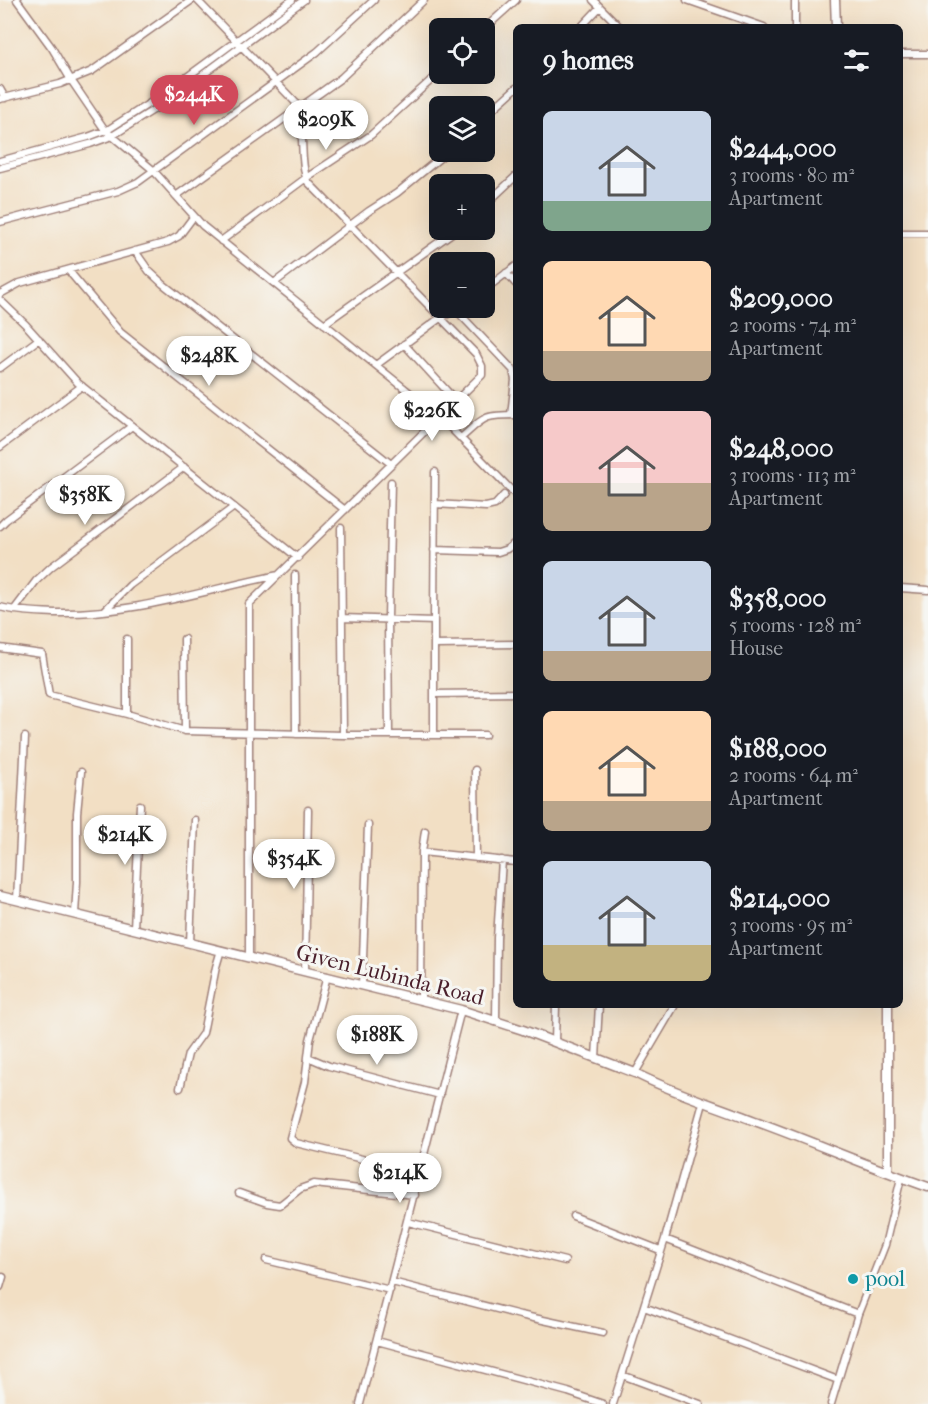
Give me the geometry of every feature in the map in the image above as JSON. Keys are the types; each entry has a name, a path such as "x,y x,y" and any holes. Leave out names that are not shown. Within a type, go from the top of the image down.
{"street":[{"path":"17,0 52,48 105,130 153,170 221,241 440,417 513,492"},
{"path":"0,89 3,98 71,80 92,71 192,0"},
{"path":"197,0 295,102 302,120 302,160 306,178 429,306"},
{"path":"0,168 112,136 166,102 292,0"},
{"path":"0,160 88,137 105,130 161,96 304,0"},
{"path":"0,222 118,190 138,182 337,36 374,0"},
{"path":"176,196 341,78 424,0"},
{"path":"495,19 516,0"},
{"path":"593,0 617,24"},
{"path":"687,0 755,24"},
{"path":"795,0 795,24"},
{"path":"835,0 836,24"},
{"path":"584,24 600,7"},
{"path":"903,54 928,54"},
{"path":"221,241 306,178 378,129 429,82"},
{"path":"495,107 513,91"},
{"path":"274,283 350,225 397,193 435,162"},
{"path":"495,196 513,179"},
{"path":"0,294 20,283 168,242 179,236 195,216"},
{"path":"903,233 928,233"},
{"path":"324,324 442,240"},
{"path":"135,251 149,271 164,284 392,464"},
{"path":"495,282 513,268"},
{"path":"68,270 120,332 345,510"},
{"path":"506,273 513,281"},
{"path":"0,300 82,386 298,558"},
{"path":"249,957 248,608 252,600 298,558 482,375 482,366 476,354 440,318 376,365"},
{"path":"466,318 513,370"},
{"path":"0,368 39,339"},
{"path":"404,344 456,401"},
{"path":"0,447 82,386"},
{"path":"460,438 490,415 513,415"},
{"path":"0,526 132,426"},
{"path":"14,610 36,581 51,567 184,467"},
{"path":"434,735 435,472"},
{"path":"389,735 388,618 391,482"},
{"path":"509,488 513,485"},
{"path":"435,504 486,507 495,505 504,495"},
{"path":"104,611 130,585 234,507"},
{"path":"341,528 343,735"},
{"path":"434,550 498,552 513,544"},
{"path":"0,607 14,610 86,614 184,599 280,574"},
{"path":"295,575 296,734"},
{"path":"903,588 928,590"},
{"path":"342,618 434,621"},
{"path":"127,639 127,714"},
{"path":"184,639 185,731"},
{"path":"435,645 513,644"},
{"path":"0,648 42,654 49,695 185,731 249,734 485,735"},
{"path":"434,694 513,693"},
{"path":"17,900 25,737"},
{"path":"475,770 476,858"},
{"path":"75,914 77,813 81,772"},
{"path":"134,928 140,805"},
{"path":"304,971 308,810"},
{"path":"190,943 195,820"},
{"path":"362,985 368,825"},
{"path":"421,999 424,831"},
{"path":"422,852 513,862"},
{"path":"496,1020 497,938 502,860"},
{"name":"Given Lubinda Road","path":"0,896 421,999 496,1020 635,1073 656,1084 928,1187"},
{"path":"180,1088 188,1054 203,1033 221,950"},
{"path":"327,976 308,1057 305,1082 290,1134 292,1141 420,1173"},
{"path":"555,1042 556,1008"},
{"path":"596,1058 599,1008"},
{"path":"635,1073 673,1008"},
{"path":"888,1008 888,1172"},
{"path":"360,1404 461,1010"},
{"path":"308,1057 329,1066 440,1095"},
{"path":"613,1404 665,1239 703,1102"},
{"path":"831,1404 858,1314 885,1245 901,1178"},
{"path":"239,1193 280,1205 306,1185 314,1184 414,1195"},
{"path":"573,1216 660,1250"},
{"path":"408,1222 565,1261"},
{"path":"665,1239 858,1314"},
{"path":"266,1260 390,1290"},
{"path":"0,1287 3,1277"},
{"path":"392,1282 520,1315 603,1333"},
{"path":"644,1307 838,1380"},
{"path":"377,1341 568,1392 603,1404"},
{"path":"622,1376 700,1404"}],"place":[{"name":"pool","path":"853,1279"}]}
